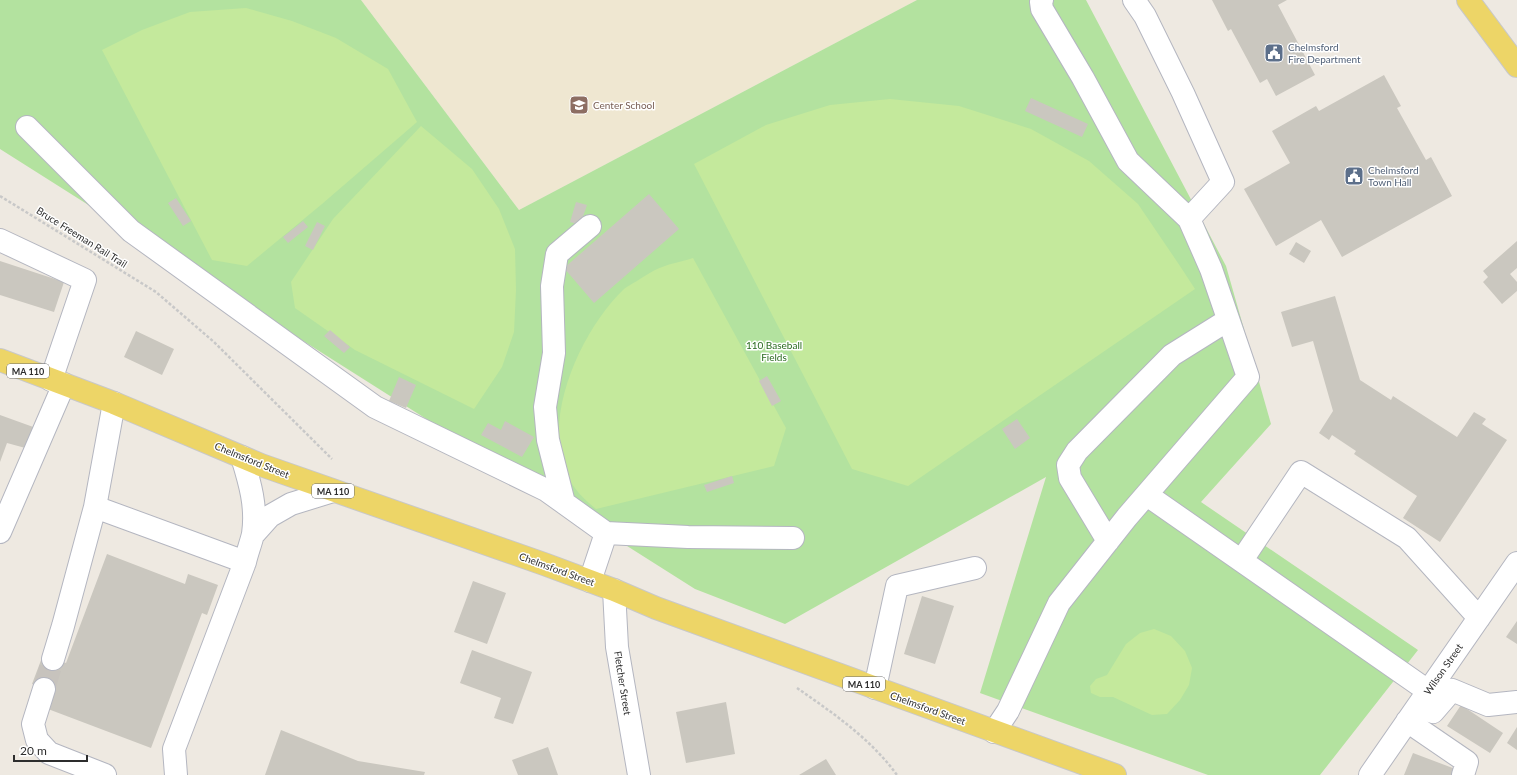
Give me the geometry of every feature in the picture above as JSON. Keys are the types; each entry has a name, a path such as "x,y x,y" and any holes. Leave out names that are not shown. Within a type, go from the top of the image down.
{"main road":[{"path":"1468,0 1517,66"},
{"name":"Chelmsford Street","path":"0,360 114,403 242,457 590,581 656,608 1115,775"}],"street":[{"path":"994,732 1008,711 1059,603 1108,541 1248,377 1211,269 1189,219 1128,161 1083,78 1042,9 1042,0"},
{"path":"1134,0 1145,16 1183,93 1223,182 1189,219"},
{"path":"27,127 131,231 375,407 546,490 606,533 688,537 793,538"},
{"path":"564,503 548,440 545,407 554,352 552,286 557,254 590,226"},
{"path":"0,240 85,280 58,382 0,532"},
{"path":"1108,541 1070,478 1068,465 1077,451 1172,355 1228,320"},
{"path":"53,659 95,506 114,403"},
{"path":"176,775 174,749 245,562 253,535 255,511 252,490 242,457"},
{"path":"1242,560 1301,472 1407,538 1479,618"},
{"path":"253,535 270,516 291,504 333,490"},
{"path":"1147,495 1242,560 1418,706 1467,762 1463,775"},
{"path":"95,506 245,562"},
{"path":"590,581 606,533"},
{"name":"Wilson Street","path":"1370,775 1517,563"},
{"path":"875,688 897,586 975,568"},
{"name":"Fletcher Street","path":"614,590 617,647 639,775"},
{"path":"44,689 33,724 37,740 49,753 105,775"},
{"path":"1418,706 1433,712 1452,690 1488,705 1517,702"}],"path":[{"name":"Bruce Freeman Rail Trail","path":"0,196 156,292 214,342 332,459"},
{"path":"797,688 840,719 885,759 897,775"}],"shaded area":[{"name":"Center School","path":"361,0 917,0 519,210"}],"green space":[{"name":"110 Baseball Fields","path":"0,0 361,0 519,210 917,0 1086,0 1226,266 1271,424 1201,502 1418,650 1320,775 1208,775 980,693 1046,477 785,624 695,589 0,149"},
{"path":"246,8 292,21 336,38 388,69 417,122 247,266 212,260 102,50 142,30 190,12"},
{"path":"890,99 959,106 1031,129 1089,161 1138,204 1195,289 908,486 852,469 694,164 766,125 830,105"},
{"path":"421,126 472,169 499,209 515,249 516,290 514,332 502,367 474,409 355,350 295,308 291,282 333,219"},
{"path":"693,258 786,428 774,466 596,509 572,484 567,474 560,451 559,427 563,401 570,375 581,350 594,327 608,306 624,289 660,268"},
{"path":"1154,629 1171,636 1185,651 1192,668 1189,685 1180,700 1167,714 1152,715 1113,697 1100,697 1091,693 1090,686 1096,679 1107,675 1126,644 1140,633"}],"building":[{"name":"Chelmsford Fire Department","path":"1212,0 1287,0 1278,5 1315,75 1276,96 1267,79 1260,83 1231,29 1228,31"},
{"name":"Chelmsford Town Hall","path":"1384,75 1401,106 1397,108 1426,160 1431,157 1452,196 1342,257 1321,220 1276,246 1244,189 1290,163 1272,131 1316,106 1319,111"},
{"path":"1031,98 1088,124 1082,137 1025,111"},
{"path":"649,194 679,229 594,303 564,268"},
{"path":"176,198 191,221 183,226 168,203"},
{"path":"576,202 587,205 580,225 570,222"},
{"path":"303,221 308,227 288,243 283,237"},
{"path":"317,222 325,226 313,250 305,246"},
{"path":"1517,241 1517,268 1510,274 1517,282 1517,291 1502,304 1483,282 1488,277 1483,271"},
{"path":"1296,242 1311,251 1304,263 1289,254"},
{"path":"0,261 64,282 54,312 0,295"},
{"path":"1335,296 1360,380 1391,400 1393,396 1457,437 1474,412 1486,419 1482,424 1507,440 1440,542 1403,518 1417,496 1354,454 1356,451 1332,435 1329,440 1319,433 1333,411 1313,341 1292,347 1281,312"},
{"path":"330,330 350,347 344,353 324,336"},
{"path":"136,331 174,349 162,375 124,357"},
{"path":"767,376 781,401 772,406 759,381"},
{"path":"399,377 416,385 406,408 389,401"},
{"path":"0,415 36,428 29,449 7,443 0,462"},
{"path":"1017,419 1030,438 1015,449 1002,429"},
{"path":"505,421 534,437 522,457 481,435 488,423 501,430"},
{"path":"732,476 734,483 707,492 704,485"},
{"path":"107,554 185,584 188,574 218,585 207,615 202,613 151,748 48,709 54,693 32,684 43,655 66,663"},
{"path":"473,581 506,593 487,644 454,632"},
{"path":"922,596 954,606 935,664 904,654"},
{"path":"1517,621 1517,644 1506,637"},
{"path":"472,650 532,672 513,724 494,718 501,698 460,683"},
{"path":"726,702 735,754 686,763 676,712"},
{"path":"1461,705 1503,733 1490,753 1447,726"},
{"path":"1517,727 1517,750 1507,743"},
{"path":"281,730 358,761 425,772 424,775 265,775"},
{"path":"548,747 558,775 518,775 512,760"},
{"path":"1413,753 1458,770 1456,775 1404,775"},
{"path":"826,759 836,775 799,775"}],"tunnel":[{"path":"44,689 53,659"}],"place":[{"name":"Chelmsford Fire Department","path":"1274,53"},
{"name":"Center School","path":"579,105"},
{"name":"Chelmsford Town Hall","path":"1354,176"}]}
